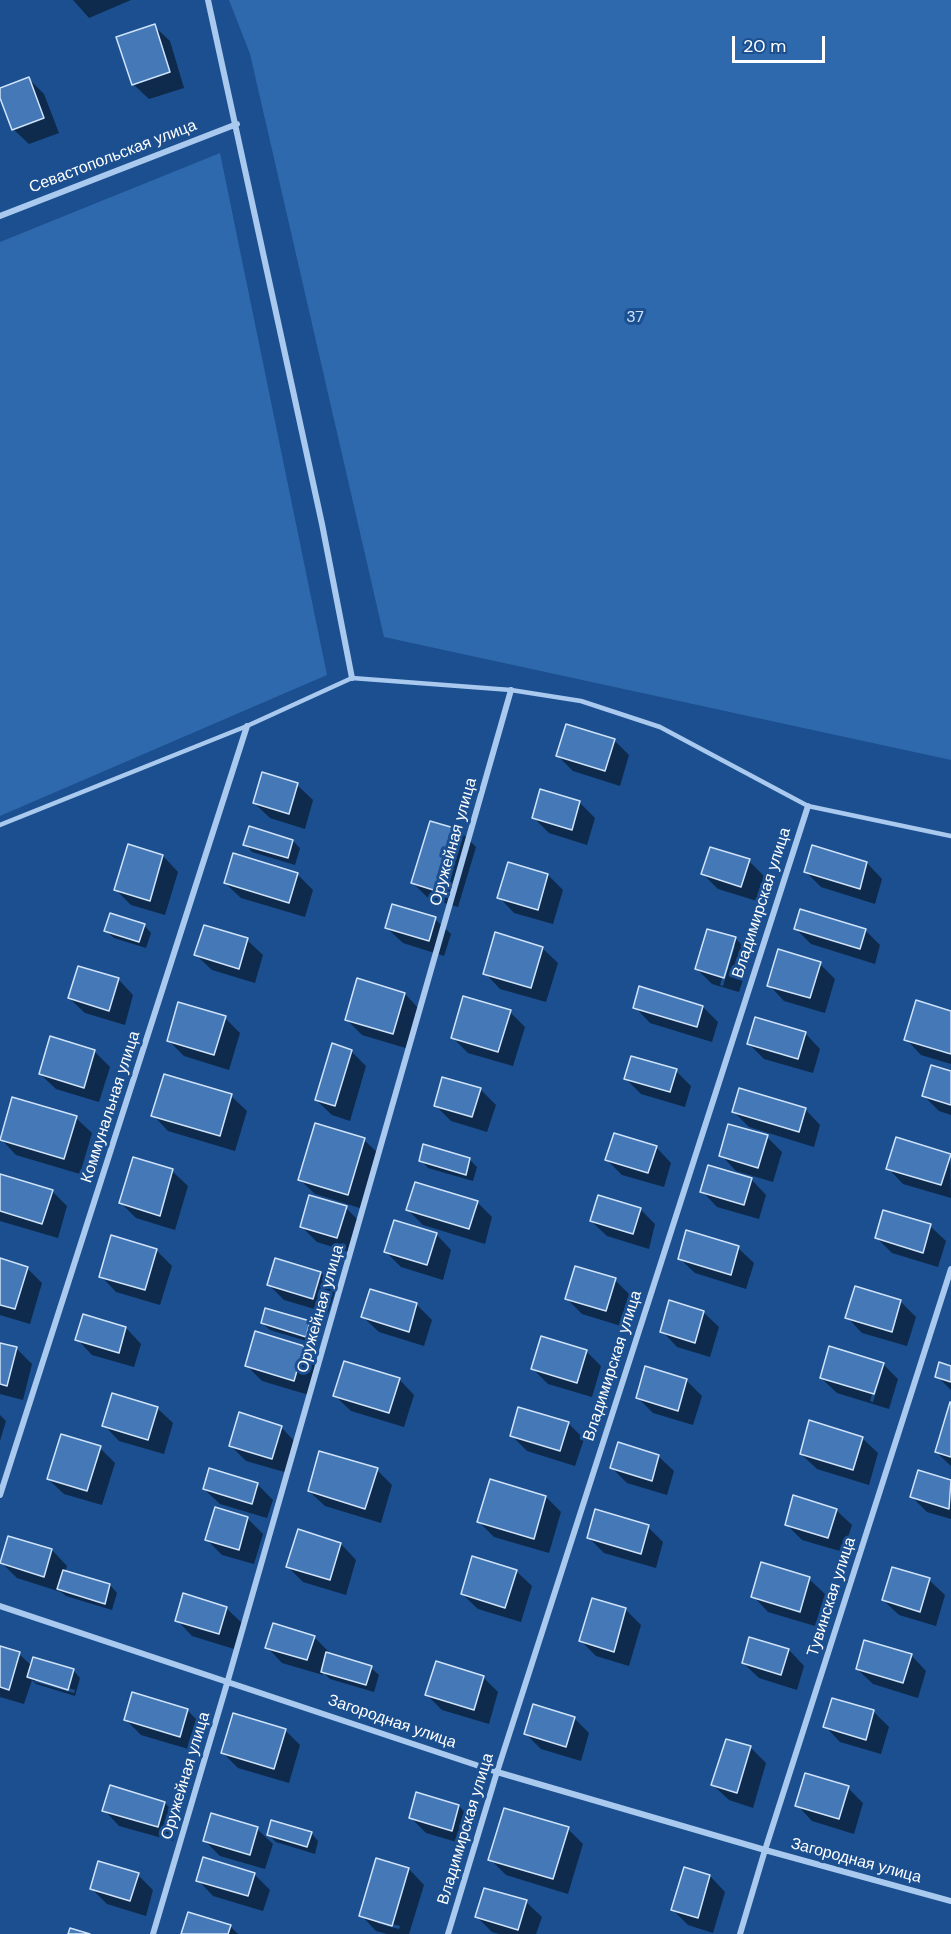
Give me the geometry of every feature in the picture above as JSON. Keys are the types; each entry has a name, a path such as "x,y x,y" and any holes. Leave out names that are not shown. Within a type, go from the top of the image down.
{"street":[{"path":"208,0 237,124 322,524 352,678"},
{"name":"Севастопольская улица","path":"0,216 237,124"},
{"name":"Оружейная улица","path":"153,1934 228,1680 511,690"},
{"name":"Коммунальная улица","path":"0,1495 247,726"},
{"name":"Владимирская улица","path":"448,1934 497,1772 808,806"},
{"name":"Тувинская улица","path":"740,1934 951,1269"},
{"name":"Загородная улица","path":"0,1605 497,1772 951,1901"}],"lane":[{"path":"0,825 247,726 352,678 511,690 581,701 660,727 808,806 951,836"}],"green space":[{"name":"37","path":"229,0 951,0 951,760 384,637 250,54"},
{"path":"220,153 327,675 0,816 0,242"}],"building":[{"path":"155,24 170,72 132,85 116,37"},
{"path":"29,77 44,118 12,130 0,98 0,88"},
{"path":"566,724 615,739 605,771 556,756"},
{"path":"262,772 298,783 289,814 253,803"},
{"path":"540,789 580,801 572,830 532,818"},
{"path":"430,821 461,830 443,893 411,883"},
{"path":"249,826 293,840 288,858 243,845"},
{"path":"128,844 163,855 150,901 114,890"},
{"path":"812,845 867,862 860,889 804,872"},
{"path":"710,847 750,859 741,887 701,874"},
{"path":"233,853 298,873 289,903 224,883"},
{"path":"508,862 548,874 538,910 497,898"},
{"path":"392,904 436,917 429,941 385,928"},
{"path":"800,909 866,929 860,949 794,929"},
{"path":"110,913 145,924 139,942 104,931"},
{"path":"204,925 248,938 239,969 194,955"},
{"path":"707,929 736,937 724,978 695,969"},
{"path":"495,932 543,947 531,988 483,974"},
{"path":"778,949 821,962 810,998 767,986"},
{"path":"78,966 119,978 109,1011 68,998"},
{"path":"357,978 405,993 393,1034 345,1020"},
{"path":"639,986 703,1006 697,1027 633,1008"},
{"path":"463,996 511,1010 498,1052 451,1038"},
{"path":"916,1000 951,1011 951,1054 904,1040"},
{"path":"178,1002 226,1016 214,1055 167,1041"},
{"path":"755,1017 806,1032 798,1059 747,1044"},
{"path":"50,1036 95,1050 84,1088 39,1074"},
{"path":"332,1043 352,1050 335,1106 315,1100"},
{"path":"631,1056 677,1069 670,1092 624,1079"},
{"path":"931,1065 951,1071 951,1105 922,1096"},
{"path":"164,1074 232,1094 220,1136 151,1116"},
{"path":"442,1077 481,1088 472,1117 434,1106"},
{"path":"739,1088 806,1108 799,1132 732,1112"},
{"path":"12,1097 77,1116 64,1159 0,1140"},
{"path":"315,1123 365,1138 348,1195 298,1180"},
{"path":"728,1124 768,1135 758,1168 719,1156"},
{"path":"614,1133 657,1146 648,1173 605,1160"},
{"path":"896,1137 951,1154 941,1185 886,1169"},
{"path":"423,1144 470,1158 466,1175 419,1161"},
{"path":"133,1157 173,1169 160,1216 119,1203"},
{"path":"708,1165 752,1178 744,1205 700,1192"},
{"path":"0,1174 53,1190 42,1224 0,1211"},
{"path":"415,1182 478,1201 469,1229 406,1210"},
{"path":"309,1195 347,1206 337,1238 300,1227"},
{"path":"598,1195 641,1208 633,1234 590,1221"},
{"path":"883,1210 931,1224 923,1253 875,1238"},
{"path":"394,1220 437,1233 427,1265 384,1252"},
{"path":"686,1230 739,1246 731,1275 678,1259"},
{"path":"111,1235 157,1249 145,1290 99,1277"},
{"path":"0,1258 28,1267 15,1309 0,1305"},
{"path":"275,1258 321,1272 313,1299 267,1285"},
{"path":"575,1266 616,1278 606,1311 565,1299"},
{"path":"855,1286 901,1300 892,1332 845,1318"},
{"path":"370,1289 417,1303 409,1332 361,1317"},
{"path":"669,1300 704,1311 695,1343 660,1332"},
{"path":"265,1308 310,1321 306,1337 261,1323"},
{"path":"83,1314 126,1327 119,1353 75,1340"},
{"path":"255,1331 304,1346 294,1381 245,1366"},
{"path":"541,1336 587,1350 577,1383 531,1369"},
{"path":"0,1343 17,1347 7,1386 0,1384"},
{"path":"829,1346 884,1363 874,1394 820,1378"},
{"path":"344,1361 400,1378 389,1413 333,1396"},
{"path":"939,1362 951,1366 951,1382 935,1377"},
{"path":"645,1366 687,1379 678,1411 636,1398"},
{"path":"112,1393 158,1407 148,1440 102,1426"},
{"path":"951,1402 951,1457 935,1452"},
{"path":"518,1407 569,1422 560,1451 510,1436"},
{"path":"239,1412 282,1426 272,1459 229,1446"},
{"path":"809,1420 863,1437 853,1470 800,1454"},
{"path":"61,1434 101,1446 87,1491 47,1479"},
{"path":"618,1442 659,1455 652,1481 610,1468"},
{"path":"319,1451 378,1468 365,1509 308,1491"},
{"path":"209,1468 258,1483 252,1504 203,1489"},
{"path":"918,1470 951,1480 949,1509 910,1497"},
{"path":"490,1479 546,1496 534,1539 477,1522"},
{"path":"793,1495 837,1509 828,1538 785,1525"},
{"path":"215,1507 248,1517 239,1550 205,1540"},
{"path":"595,1509 649,1525 641,1554 587,1538"},
{"path":"298,1529 341,1543 330,1580 286,1567"},
{"path":"8,1536 52,1549 44,1577 0,1563"},
{"path":"472,1556 517,1570 505,1608 461,1594"},
{"path":"761,1562 810,1577 800,1612 751,1597"},
{"path":"892,1567 930,1578 920,1612 882,1600"},
{"path":"63,1570 110,1584 105,1604 57,1589"},
{"path":"183,1593 227,1607 219,1634 175,1621"},
{"path":"592,1598 626,1608 614,1652 579,1641"},
{"path":"273,1623 315,1636 307,1660 265,1648"},
{"path":"749,1637 789,1649 781,1675 742,1663"},
{"path":"864,1640 912,1654 903,1683 856,1669"},
{"path":"0,1646 20,1652 9,1690 0,1687"},
{"path":"326,1652 372,1666 366,1685 321,1672"},
{"path":"33,1657 74,1669 68,1690 27,1677"},
{"path":"436,1661 484,1676 474,1710 425,1695"},
{"path":"132,1692 188,1709 180,1737 124,1720"},
{"path":"832,1698 874,1710 866,1740 823,1727"},
{"path":"533,1704 575,1717 566,1747 524,1734"},
{"path":"233,1713 286,1729 274,1769 221,1753"},
{"path":"726,1739 751,1746 737,1793 711,1785"},
{"path":"805,1773 849,1786 839,1819 795,1806"},
{"path":"110,1785 165,1802 158,1827 102,1811"},
{"path":"416,1792 459,1805 452,1831 409,1818"},
{"path":"504,1808 569,1827 553,1879 488,1860"},
{"path":"211,1813 258,1827 250,1855 203,1841"},
{"path":"271,1820 312,1832 307,1847 267,1835"},
{"path":"203,1857 255,1873 248,1896 196,1881"},
{"path":"376,1858 409,1868 392,1926 359,1916"},
{"path":"98,1861 139,1873 130,1901 90,1889"},
{"path":"684,1867 710,1875 698,1918 671,1910"},
{"path":"484,1888 527,1900 518,1930 475,1917"},
{"path":"188,1912 231,1925 228,1934 181,1934"},
{"path":"70,1928 90,1934 68,1934"}]}
